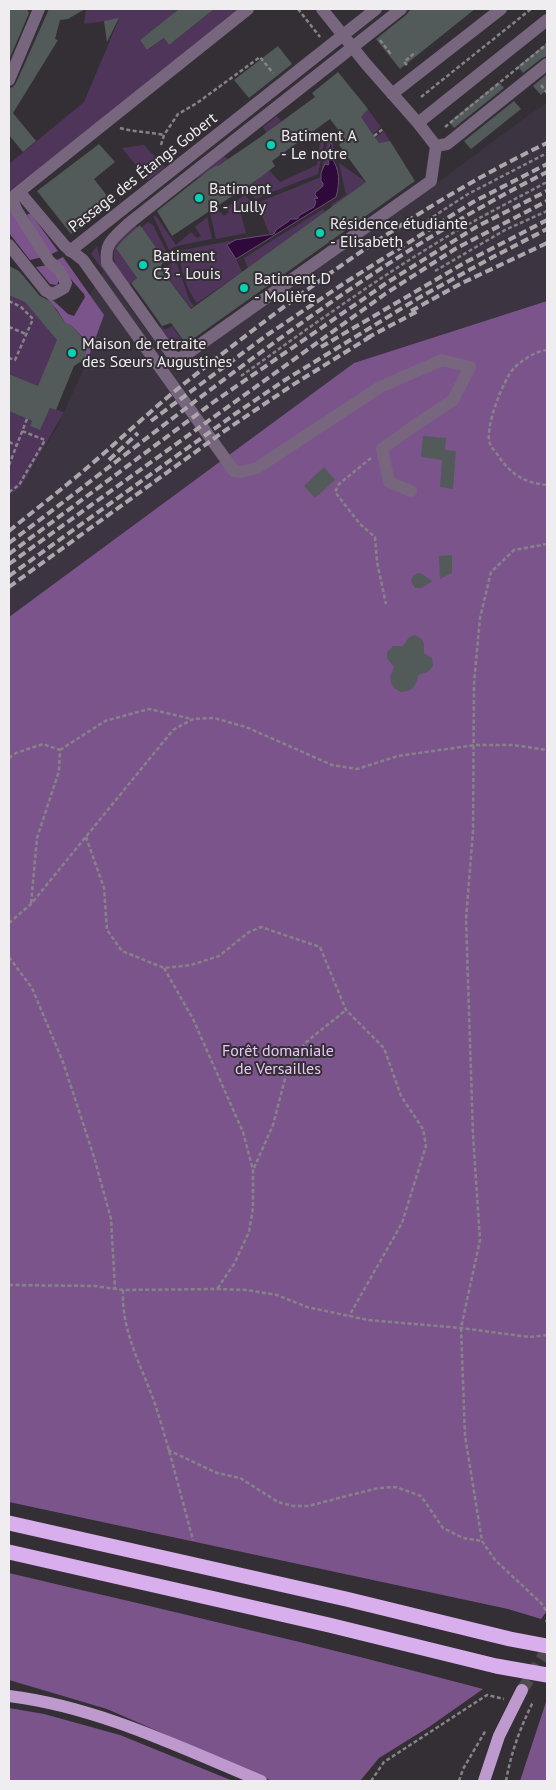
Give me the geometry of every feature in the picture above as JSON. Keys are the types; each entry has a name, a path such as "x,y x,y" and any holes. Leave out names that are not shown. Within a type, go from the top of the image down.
{"highway":[{"path":"9,1523 547,1646"},
{"path":"9,1552 330,1625 496,1666 547,1676"}],"main road":[{"path":"484,1781 499,1736 522,1690"},
{"path":"9,1696 42,1701 99,1716 148,1734 261,1781"}],"street":[{"path":"9,80 39,9"},
{"path":"9,245 46,291 53,294 64,288 66,283 59,270 49,260 17,211 13,202 15,195 248,9"},
{"path":"322,9 352,48 436,146 431,181 178,359 173,356 107,263 107,246 128,224 352,48 401,9"},
{"name":"Passage des Étangs Gobert","path":"15,195 22,195 70,251 282,84 327,41 358,23 376,9"},
{"path":"392,94 501,9"},
{"path":"418,123 547,20"},
{"path":"436,146 447,144 547,64"},
{"path":"70,251 83,260 234,471 241,472 257,468 380,387 442,360 470,367 453,400 382,449 389,482 411,491"}],"path":[{"path":"298,9 327,41"},
{"path":"420,97 531,9"},
{"path":"380,40 390,53 392,51"},
{"path":"445,127 547,44"},
{"path":"407,65 404,62 416,52"},
{"path":"161,144 164,135 178,114 197,103 260,57 282,84"},
{"path":"540,86 547,93"},
{"path":"107,122 114,127 164,135"},
{"path":"374,136 383,129"},
{"path":"422,224 468,194 547,153"},
{"path":"241,376 430,247 480,217 547,182"},
{"path":"435,271 505,230 547,211"},
{"path":"9,358 15,360 33,319 21,307 9,300 10,296"},
{"path":"9,327 26,334"},
{"path":"547,350 528,357 513,369 494,407 490,424 490,444 505,465 518,477 535,484 547,485"},
{"path":"9,464 27,419"},
{"path":"9,492 19,485 45,440 22,431"},
{"path":"9,442 16,445"},
{"path":"382,449 339,484 336,492 360,524 376,537 378,562 386,604"},
{"path":"547,544 514,550 491,572 480,618 474,683 473,831 466,919 473,1135 480,1240 461,1328 465,1436 482,1541 495,1560 542,1604 547,1612"},
{"path":"60,750 105,721 149,710 192,719 214,718 246,726 332,764 357,769 398,756 475,745 514,745 547,750"},
{"path":"9,923 31,904 172,730 192,719"},
{"path":"9,758 16,753 43,744 60,750"},
{"path":"31,904 37,838 59,771 60,750"},
{"path":"86,837 104,888 107,930 122,951 164,968 191,965 219,956 249,932 261,927 320,947 346,1010 384,1048 401,1096 423,1130 426,1146 402,1223 349,1316"},
{"path":"9,957 32,988 63,1062 94,1157 111,1220 115,1288"},
{"path":"164,968 193,1019 209,1053 243,1132 253,1170 253,1208 249,1232 234,1264 217,1289"},
{"path":"253,1170 273,1125 286,1075 305,1044 346,1010"},
{"path":"9,1286 95,1286 123,1290 247,1290 277,1295 307,1307 368,1320 461,1328 529,1337 547,1335"},
{"path":"123,1290 122,1306 125,1323 156,1406 193,1540"},
{"path":"168,1450 218,1473 240,1478 278,1502 293,1506 308,1506 378,1488 396,1487 421,1496 443,1528 463,1538 482,1541"},
{"path":"371,1781 384,1762 487,1695 505,1699"},
{"path":"506,1781 512,1753 533,1702"},
{"path":"459,1781 463,1769 475,1749"}],"shaded area":[{"path":"86,9 179,9 140,40 148,50 164,38 169,45 209,13 206,9 240,9 27,181 25,179 9,191 9,164 84,102 119,19 84,24"},
{"path":"547,103 547,301 354,363 9,617 9,496 21,486 56,429 86,364 84,363 87,343 72,326 103,271 175,369"},
{"path":"366,107 381,127 373,134 360,116"},
{"path":"277,116 281,121 267,133 263,127"},
{"path":"384,131 391,143 380,145 375,138"},
{"path":"323,134 325,137 330,134 330,150 328,165 325,164 321,173 328,137 325,139 318,174 255,199 239,164 253,183 269,170 280,182 317,165 320,140"},
{"path":"331,141 334,154 331,157 336,166 338,176 336,197 236,259 227,245 235,240 274,234 276,230 290,219 297,219 300,215 314,207 316,202 314,199 318,198 315,193 323,186 321,173 325,164 329,164 327,156"},
{"path":"144,145 165,167 148,180 122,148"},
{"path":"223,155 235,165 244,187 242,191 250,201 239,207 246,233 216,239 210,213 216,208 224,216 229,212 226,207 243,197 237,193 217,165 198,178 196,176"},
{"path":"339,163 366,182 331,208 332,204 346,195"},
{"path":"321,177 321,181 324,183 317,192 318,198 314,207 298,219 282,226 275,233 269,233 257,203"},
{"path":"323,209 325,212 248,268 244,258"},
{"path":"153,216 156,216 176,245 191,232 197,238 201,236 195,227 207,216 212,239 177,246 169,250"},
{"path":"148,222 153,225 170,259 159,266 164,258 141,228"},
{"path":"135,224 138,228 116,247 137,278 129,284 160,328 162,326 163,329 166,329 172,326 186,345 190,345 185,347 170,342 117,269 114,254 117,243"},
{"path":"235,240 227,245 242,272 197,303 187,285 178,251"},
{"path":"97,246 101,263 169,359 91,254"},
{"path":"173,262 177,264 189,299 194,306 191,308 162,270"},
{"path":"9,289 22,295 64,342 38,402 9,390 9,386 33,396 37,386 9,374"},
{"path":"50,408 64,412 21,487 9,496 9,411 32,421 30,426 40,430"}],"green space":[{"path":"9,201 43,257 30,260 9,233"},
{"path":"28,214 31,214 58,251 49,255"},
{"path":"63,257 104,315 86,364 84,361 87,342 72,326 65,323 57,310 32,281 68,314 74,316 85,297 55,261"},
{"path":"49,265 59,279 57,285 50,284 36,267"},
{"name":"Forêt domaniale de Versailles","path":"547,301 547,1611 541,1619 508,1609 9,1502 9,617 354,363"},
{"path":"9,1573 306,1644 483,1689 429,1727 379,1758 360,1781 272,1781 107,1709 9,1680"},
{"path":"547,1699 547,1781 520,1781"},
{"path":"9,1708 44,1714 120,1735 233,1781 9,1781"}],"building":[{"path":"9,9 27,9 29,13 9,60"},
{"path":"49,9 85,9 68,19 60,20 55,39 58,40 13,113 36,141 23,152 9,135 9,88 13,87 16,83"},
{"path":"179,9 214,9 169,45 164,38 147,50 140,40"},
{"path":"411,9 475,9 400,69 376,39"},
{"path":"119,18 107,42 104,21"},
{"path":"547,43 547,56 523,73 518,66"},
{"path":"278,46 292,64 249,98 234,80"},
{"path":"338,72 368,109 361,117 374,136 379,143 390,141 415,181 186,344 171,323 162,326 131,283 137,278 116,248 140,225 164,259 160,268 191,309 366,182 339,145 345,139 330,119 272,161 275,166 261,177 172,236 157,211 209,170 259,138 315,97 312,93"},
{"path":"547,74 547,89 541,95 533,86"},
{"path":"499,82 504,88 454,128 449,122"},
{"path":"514,101 521,109 471,149 464,141"},
{"path":"99,144 115,162 94,179 112,202 71,234 37,191"},
{"name":"Maison de retraite des Sœurs Augustines","path":"9,266 19,271 40,296 50,301 65,323 72,326 87,343 84,363 80,362 74,366 56,410 50,408 40,430 30,426 32,421 9,411 9,374 38,386 57,340 25,302 9,295"},
{"path":"423,436 446,438 445,450 456,451 453,489 440,487 442,460 421,457"},
{"path":"324,467 335,480 315,498 304,486"},
{"path":"452,555 452,573 440,579 439,556"},
{"path":"418,573 432,581 422,588 415,588 411,581 413,576"},
{"path":"415,635 422,639 424,653 432,658 433,666 428,672 418,675 413,688 401,692 394,688 391,683 390,677 394,667 387,658 387,652 393,646 403,646 409,637"}],"tunnel":[{"path":"522,1690 547,1650"}],"railway":[{"path":"9,531 88,467 185,383 315,284 405,222 499,167 547,143"},
{"path":"151,421 267,335 346,282 473,202 547,164"},
{"path":"9,543 204,394 337,298 405,253 475,211 547,172"},
{"path":"9,554 215,401 388,282 476,227 547,191"},
{"path":"9,564 385,294 455,249 547,201"},
{"path":"321,347 466,262 547,220"},
{"path":"9,576 285,380 422,296 547,229"},
{"path":"411,311 460,284 547,243"},
{"path":"367,338 418,311"},
{"path":"9,587 223,432 291,386 373,335"},
{"path":"109,460 138,433"}],"place":[{"name":"Batiment A - Le notre","path":"271,145"},
{"name":"Batiment B - Lully","path":"199,198"},
{"name":"Résidence étudiante - Elisabeth","path":"320,233"},
{"name":"Batiment C3 - Louis","path":"143,265"},
{"name":"Batiment D - Molière","path":"244,288"},
{"name":"Maison de retraite des Sœurs Augustines","path":"72,353"}]}
